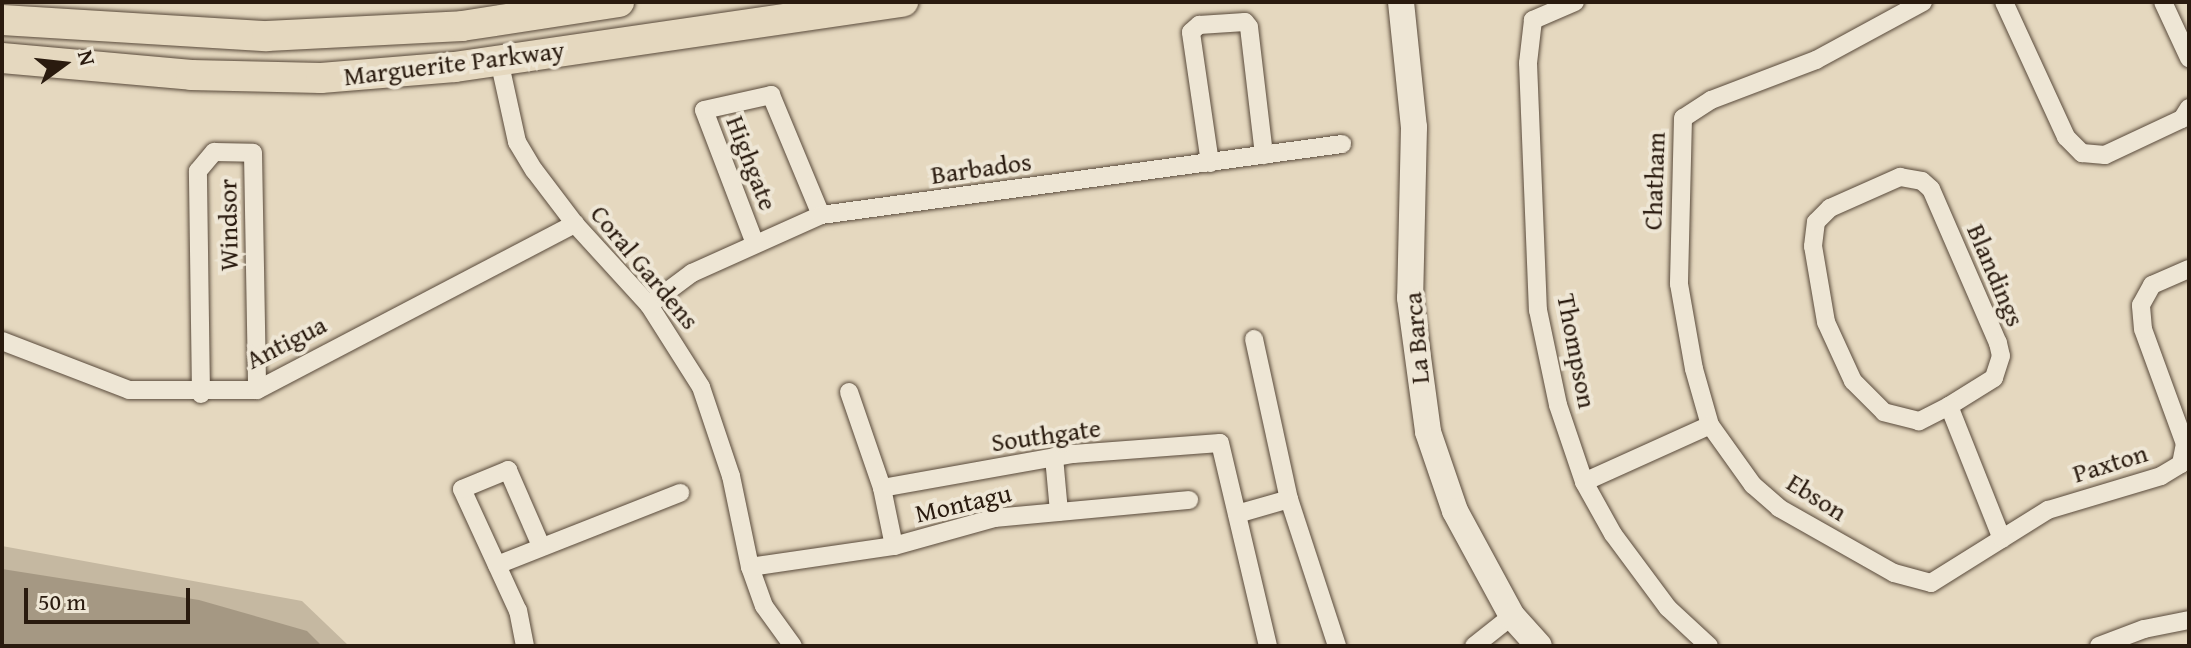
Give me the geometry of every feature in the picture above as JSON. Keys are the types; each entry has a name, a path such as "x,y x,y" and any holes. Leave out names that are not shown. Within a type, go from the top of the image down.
{"main road":[{"name":"Marguerite Parkway","path":"2,20 267,36 462,26 619,2"},
{"name":"Marguerite Parkway","path":"2,58 191,75 321,78 499,60 903,2"}],"street":[{"name":"La Barca","path":"1401,2 1414,127 1410,298 1425,417 1455,511 1512,616 1539,646"},
{"name":"Thompson","path":"1575,2 1533,20 1528,63 1538,310 1558,405 1584,482 1613,534 1668,608 1709,646"},
{"name":"Chatham","path":"1694,369 1679,284 1683,118 1711,100 1816,60 1923,2"},
{"path":"2004,2 2066,137 2082,153 2105,155 2182,119 2189,108"},
{"path":"2163,2 2189,58"},
{"path":"1210,163 1191,32 1199,25 1245,22 1249,27 1264,155"},
{"name":"Coral Gardens","path":"499,60 517,142 575,224 649,305 679,347 715,422 750,567 764,606 793,646"},
{"name":"Highgate","path":"754,241 704,110 771,95 821,215"},
{"name":"Barbados","path":"649,305 692,273 754,241 821,215 1342,144"},
{"name":"Windsor","path":"201,394 198,171 214,152 253,153 257,390"},
{"name":"Blandings","path":"1900,177 1922,181 1931,189 2001,356 1994,378 1949,406 1909,421 1884,412 1853,381 1826,322 1813,246 1816,222 1830,208 1900,177"},
{"name":"Antigua","path":"2,341 129,390 201,394 257,390 575,224"},
{"name":"Paxton","path":"1931,583 2048,510 2161,476 2181,464 2182,429 2143,329 2145,294 2152,285 2189,269"},
{"path":"1254,339 1289,499 1337,646"},
{"name":"Ebson","path":"1694,369 1710,425 1753,485 1779,508 1894,573 1931,583"},
{"path":"849,392 882,488 894,546"},
{"path":"1949,406 2002,539"},
{"path":"1584,482 1710,425"},
{"name":"Southgate","path":"882,488 1054,457 1220,443 1237,514"},
{"path":"1054,457 1059,512"},
{"path":"525,646 518,611 462,489 508,470 541,546"},
{"path":"497,565 680,493"},
{"path":"1268,646 1237,514 1289,499"},
{"name":"Montagu","path":"750,567 894,546 995,518 1189,500"},
{"path":"1474,646 1512,616"},
{"path":"2099,646 2144,629 2189,620"}],"shaded area":[{"path":"2,546 302,601 349,646 2,646"},
{"path":"2,569 199,600 307,631 322,646 2,646"}]}
